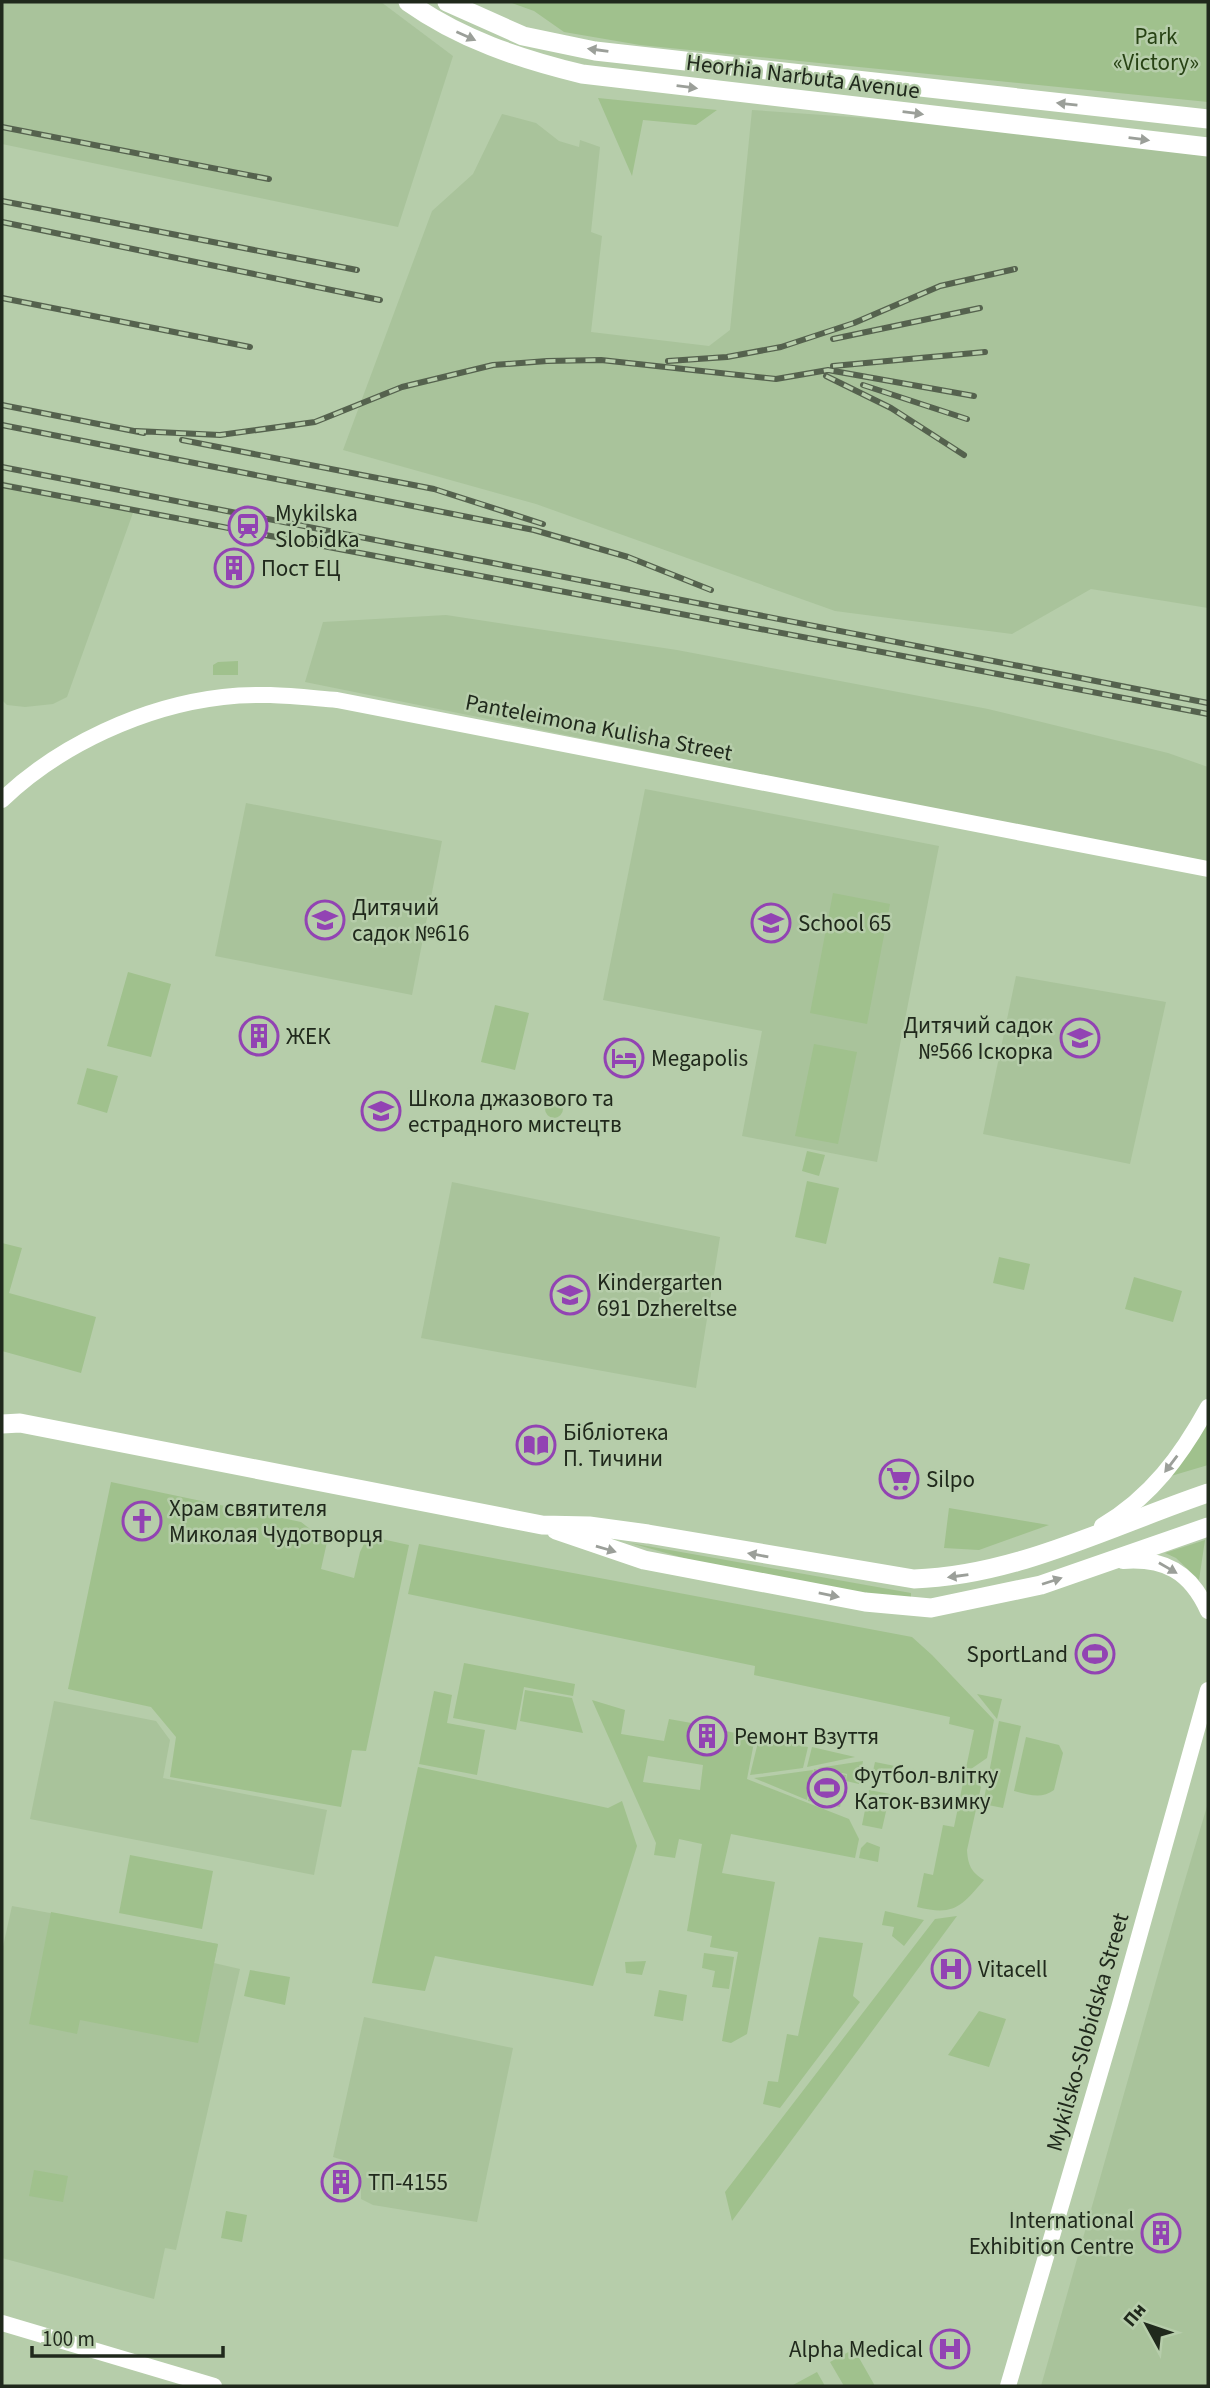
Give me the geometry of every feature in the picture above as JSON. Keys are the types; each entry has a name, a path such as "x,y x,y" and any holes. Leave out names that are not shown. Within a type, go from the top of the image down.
{"main road":[{"name":"Heorhia Narbuta Avenue","path":"408,2 462,34 508,54 582,74 1208,147"},
{"name":"Heorhia Narbuta Avenue","path":"447,2 523,36 595,51 1208,119"},
{"path":"2,1412 11,1423 542,1525 644,1560 912,1608 959,1604 1041,1585 1208,1527"},
{"path":"542,1525 589,1526 648,1534 914,1579 959,1578 998,1568 1208,1493"}],"street":[{"name":"Panteleimona Kulisha Street","path":"2,800 30,774 127,722 195,701 272,695 337,699 1208,869"},
{"path":"1082,1538 1125,1513 1151,1490 1189,1441 1208,1407"},
{"path":"1110,1562 1148,1559 1167,1564 1189,1584 1208,1611"},
{"name":"Mykilsko-Slobidska Street","path":"1008,2386 1119,2008 1208,1690"},
{"path":"2,2323 214,2386"}],"shaded area":[{"path":"2,2 381,2 453,56 398,227 2,144"},
{"path":"752,110 909,121 1208,156 1208,608 1091,589 1012,634 835,611 536,504 343,450 432,211 473,174 502,114 536,123 559,141 579,147 580,140 600,147 591,232 602,236 591,332 709,346 730,330"},
{"path":"2,481 134,510 67,697 53,704 25,707 7,705 2,700"},
{"path":"446,615 677,650 988,709 1168,753 1208,767 1208,865 305,682 323,622"},
{"name":"School 65","path":"645,789 939,846 877,1162 742,1136 762,1031 603,1000"},
{"name":"Дитячий садок №616","path":"246,803 442,841 412,995 215,956"},
{"name":"Дитячий садок №566 Іскорка","path":"1016,976 1166,1002 1130,1164 983,1134"},
{"name":"Kindergarten 691 Dzhereltse","path":"452,1182 720,1237 696,1388 421,1338"},
{"path":"54,1701 156,1721 170,1740 163,1778 327,1810 314,1875 30,1819"},
{"path":"1208,1803 1208,2386 1041,2386 1179,1900"},
{"path":"12,1906 218,1944 214,1963 240,1969 176,2250 165,2248 154,2299 2,2258 2,1951"},
{"path":"364,2017 513,2048 477,2222 373,2205 361,2199 361,2174 346,2161 333,2157"}],"green space":[{"name":"Park «Victory»","path":"509,2 1208,2 1208,102 640,45 564,32 534,11"},
{"path":"598,98 717,110 696,125 643,120 632,176"},
{"path":"238,661 238,675 213,675 213,665 218,662"},
{"path":"833,893 890,904 867,1024 810,1013"},
{"path":"128,972 171,984 151,1057 107,1046"},
{"path":"495,1005 529,1013 515,1070 481,1062"},
{"path":"814,1044 857,1052 838,1144 795,1136"},
{"path":"87,1068 118,1076 107,1113 77,1104"},
{"path":"554,1100 560,1103 563,1109 560,1115 554,1118 548,1115 545,1109 548,1103"},
{"path":"807,1151 825,1155 819,1176 802,1171"},
{"path":"807,1181 839,1188 826,1244 795,1237"},
{"path":"2,1243 22,1248 9,1293 96,1317 81,1373 2,1351"},
{"path":"999,1257 1030,1264 1024,1290 993,1283"},
{"path":"1134,1277 1182,1291 1173,1322 1125,1309"},
{"path":"1208,1423 1208,1465 1171,1476"},
{"path":"111,1482 301,1522 327,1542 321,1569 354,1578 360,1552 368,1536 409,1545 366,1751 352,1750 341,1807 170,1777 176,1737 151,1707 68,1689"},
{"path":"949,1508 1049,1525 979,1550 944,1548"},
{"path":"1205,1540 1199,1580 1176,1558 1165,1553"},
{"path":"630,1543 911,1593 911,1599 885,1597 720,1568"},
{"path":"419,1544 912,1637 994,1720 987,1758 971,1769 966,1768 974,1730 949,1724 950,1717 754,1675 755,1666 408,1594"},
{"path":"464,1663 575,1684 573,1696 524,1687 516,1730 453,1718"},
{"path":"525,1690 572,1698 583,1733 520,1721"},
{"path":"434,1691 452,1695 447,1723 485,1730 477,1775 419,1764"},
{"path":"977,1694 1002,1699 997,1719"},
{"path":"592,1700 625,1710 621,1734 664,1741 669,1719 697,1724 694,1743 718,1747 721,1730 755,1737 747,1779 849,1819 859,1839 855,1858 731,1834 722,1873 775,1882 747,2034 731,2043 722,2041 738,1952 710,1947 712,1936 687,1931 702,1844 679,1839 675,1858 654,1855 656,1843","holes":["648,1756 703,1765 700,1790 643,1782"]},
{"path":"999,1721 1021,1726 1003,1808 983,1804"},
{"path":"1026,1737 1059,1745 1063,1753 1054,1790 1044,1795 1014,1791"},
{"path":"759,1738 808,1747 803,1768 750,1775"},
{"path":"812,1747 855,1757 807,1767"},
{"path":"863,1761 859,1784 846,1781 847,1774 818,1768"},
{"path":"875,1762 895,1766 893,1775 873,1771"},
{"path":"418,1767 608,1808 622,1801 637,1846 593,1986 435,1956 425,1991 372,1983"},
{"name":"Футбол-влітку Каток-взимку","path":"814,1769 846,1775 840,1807 808,1801"},
{"path":"813,1770 807,1800 754,1778"},
{"path":"965,1773 971,1774 981,1787 967,1850 971,1868 984,1880 956,1907 930,1910 917,1907 924,1873 933,1875 943,1825 954,1827"},
{"path":"869,1790 890,1794 882,1829 862,1825"},
{"path":"867,1842 880,1847 878,1862 859,1858 861,1848"},
{"path":"130,1855 213,1871 202,1929 119,1913"},
{"path":"885,1911 924,1920 904,1946 892,1936 894,1927 882,1925"},
{"path":"51,1912 218,1944 198,2043 80,2020 77,2034 29,2024"},
{"path":"957,1916 732,2221 725,2192 935,1919"},
{"path":"819,1937 863,1943 853,1996 860,2002 780,2108 763,2104 768,2081 778,2082 787,2034 798,2036"},
{"path":"704,1953 734,1957 729,1989 712,1987 715,1971 702,1968"},
{"path":"646,1961 642,1975 626,1973 625,1962"},
{"path":"250,1970 290,1977 285,2005 244,1996"},
{"path":"659,1990 687,1995 683,2021 654,2016"},
{"path":"979,2011 1006,2019 989,2067 948,2055"},
{"path":"34,2170 68,2176 63,2202 29,2196"},
{"path":"226,2211 247,2215 242,2242 221,2238"},
{"path":"854,2349 875,2386 844,2386 830,2362"},
{"path":"817,2372 825,2386 793,2385"}],"railway":[{"path":"2,127 269,179"},
{"path":"2,201 357,270"},
{"path":"2,222 380,300"},
{"path":"668,361 727,357 781,347 854,323 940,286 1015,269"},
{"path":"2,298 250,347"},
{"path":"833,339 980,308"},
{"path":"833,366 985,352"},
{"path":"136,431 220,435 315,422 402,387 493,365 547,361 601,360 776,379 828,370 974,396"},
{"path":"826,376 891,408 964,455"},
{"path":"863,385 967,419"},
{"path":"2,405 144,433"},
{"path":"2,425 534,530 628,557 711,590"},
{"path":"182,440 434,489 543,524"},
{"path":"2,467 1208,703"},
{"path":"2,485 1208,714"}],"place":[{"name":"Mykilska Slobidka","path":"248,526"},
{"name":"Пост ЕЦ","path":"234,568"},
{"name":"Дитячий садок №616","path":"325,920"},
{"name":"School 65","path":"771,923"},
{"name":"ЖЕК","path":"259,1036"},
{"name":"Дитячий садок №566 Іскорка","path":"1080,1038"},
{"name":"Megapolis","path":"624,1058"},
{"name":"Школа джазового та естрадного мистецтв","path":"381,1111"},
{"name":"Kindergarten 691 Dzhereltse","path":"570,1295"},
{"name":"Бібліотека П. Тичини","path":"536,1445"},
{"name":"Silpo","path":"899,1479"},
{"name":"Храм святителя Миколая Чудотворця","path":"142,1521"},
{"name":"SportLand","path":"1095,1654"},
{"name":"Ремонт Взуття","path":"707,1736"},
{"name":"Футбол-влітку Каток-взимку","path":"827,1788"},
{"name":"Vitacell","path":"951,1969"},
{"name":"ТП-4155","path":"341,2182"},
{"name":"International Exhibition Centre","path":"1161,2233"},
{"name":"Alpha Medical","path":"950,2349"}]}
